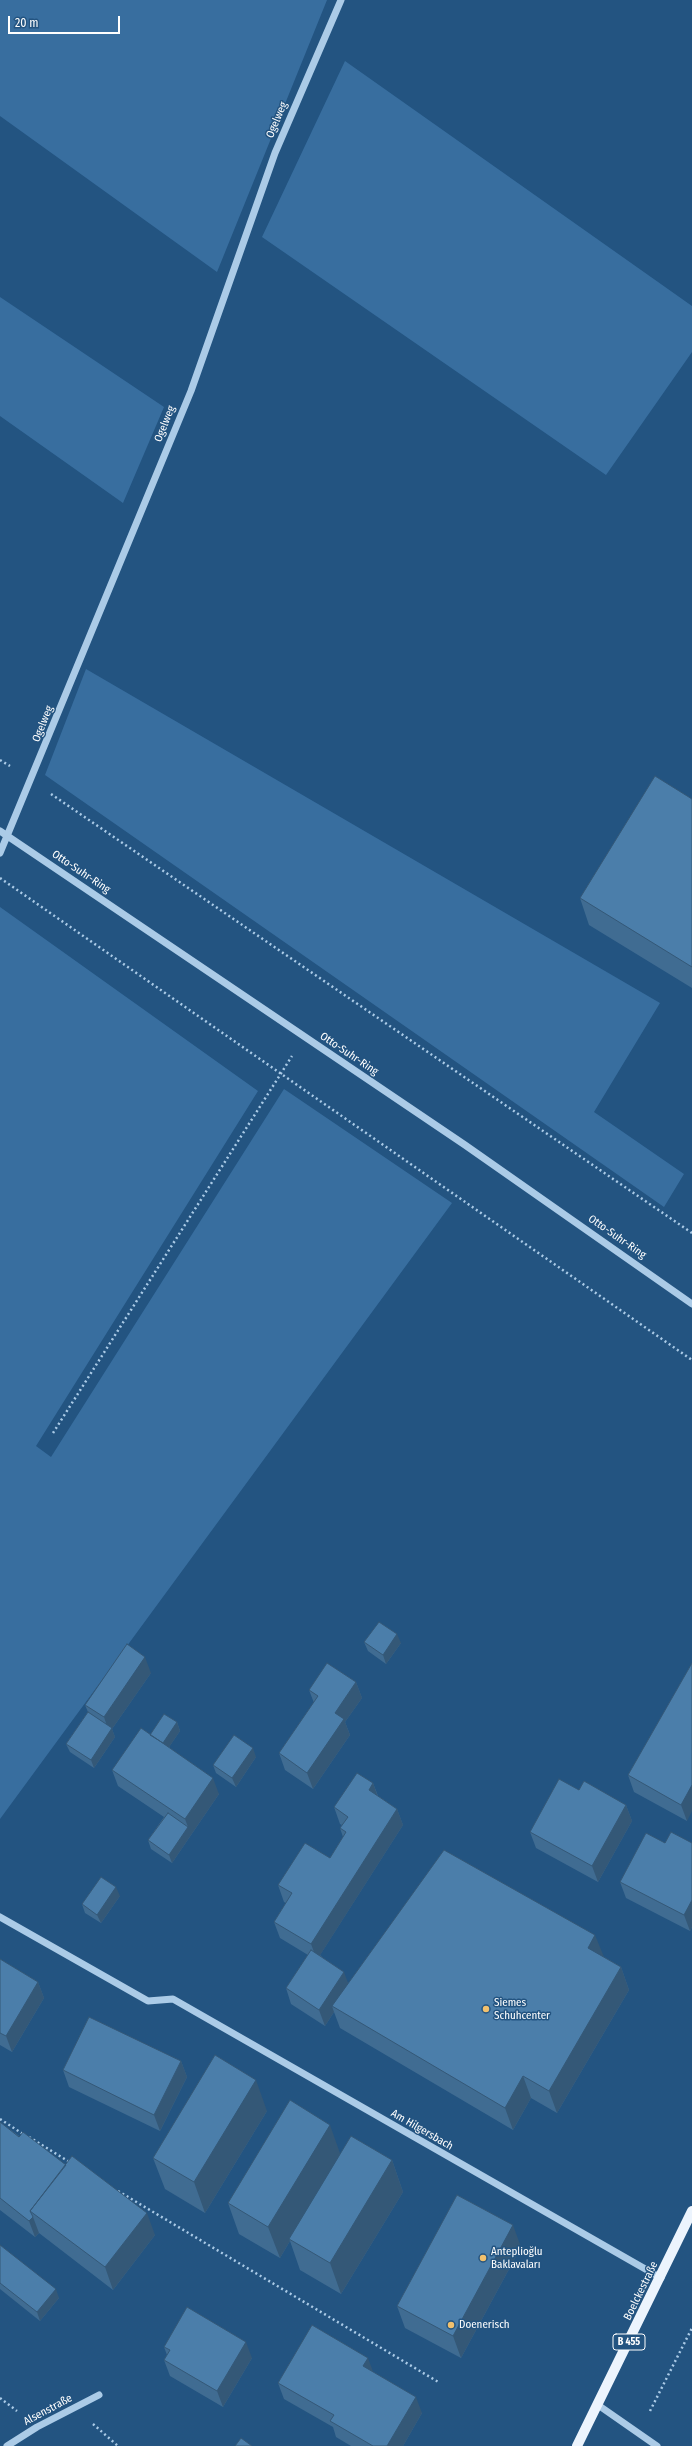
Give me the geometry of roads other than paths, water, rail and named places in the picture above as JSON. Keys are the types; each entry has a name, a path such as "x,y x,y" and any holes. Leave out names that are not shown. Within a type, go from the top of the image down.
{"main road":[{"name":"Boelckestraße","path":"577,2446 661,2278 692,2211"}],"street":[{"name":"Ogelweg","path":"0,853 191,391 275,153 341,0"},
{"name":"Otto-Suhr-Ring","path":"0,831 692,1303"},
{"name":"Am Hilgersbach","path":"0,1917 148,2001 174,1999 661,2278"},
{"name":"Alsenstraße","path":"7,2446 37,2427 99,2395"},
{"path":"598,2405 657,2446"}],"place":[{"name":"Siemes Schuhcenter","path":"486,2009"},
{"name":"Anteplioğlu Baklavaları","path":"483,2258"},
{"name":"Doenerisch","path":"451,2325"}]}
